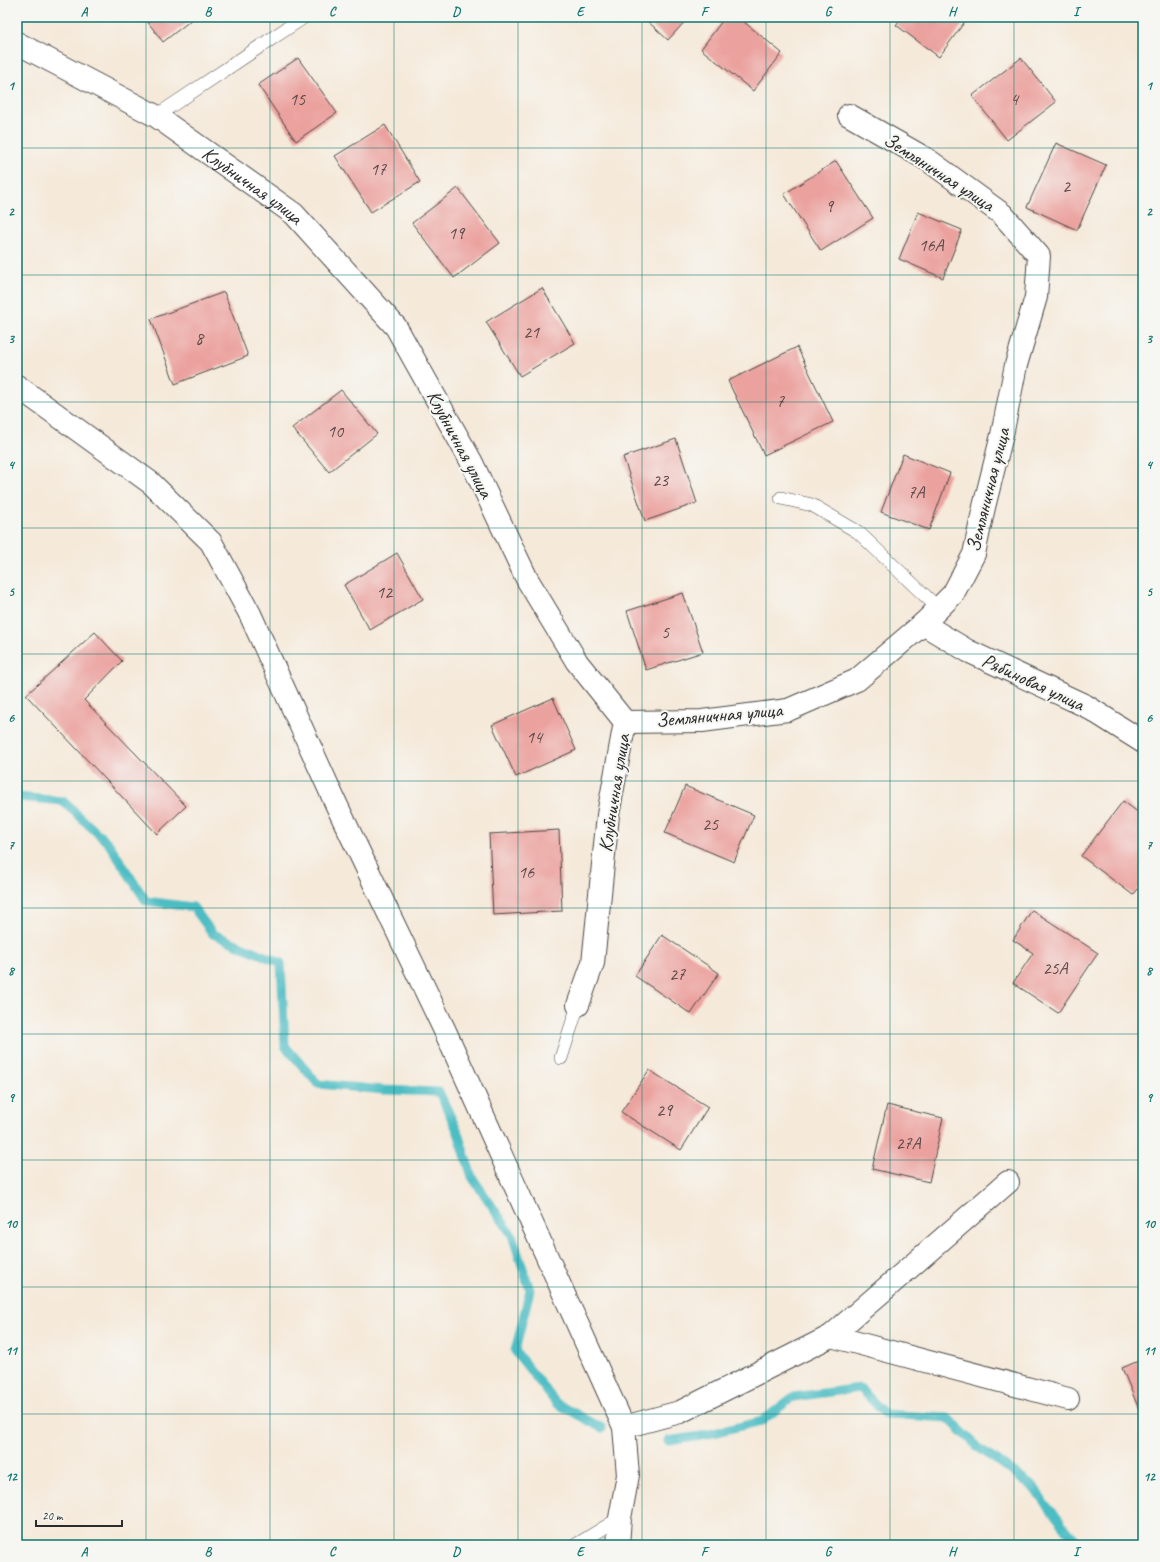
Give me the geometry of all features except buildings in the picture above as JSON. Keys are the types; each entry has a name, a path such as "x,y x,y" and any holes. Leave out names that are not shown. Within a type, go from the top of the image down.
{"street":[{"name":"Клубничная улица","path":"17,43 156,116 294,214 396,327 471,461 527,579 577,662 625,722 608,815 593,962 578,1005"},
{"name":"Земляничная улица","path":"625,722 702,721 788,710 857,680 923,624 953,594 974,554 1002,435 1016,365 1036,297 1039,256 1002,214 928,160 849,115"},
{"path":"17,386 151,483 211,542 250,614 337,806 446,1031 624,1427 628,1475 620,1518 618,1545"},
{"name":"Рябиновая улица","path":"923,624 968,651 1086,706 1143,742"},
{"path":"624,1427 680,1412 831,1336 1008,1182"},
{"path":"831,1336 1068,1399"}],"lane":[{"path":"156,116 304,17"},
{"path":"781,498 812,505 858,532 938,608"},
{"path":"561,1058 578,1005"},
{"path":"576,1545 620,1518"}],"waterway":[{"path":"17,797 63,801 109,844 146,901 193,907 213,934 281,963 285,1046 318,1084 384,1090 439,1092 457,1130 472,1177 512,1235 530,1290 515,1351 556,1403 602,1428"},
{"path":"668,1441 701,1436 762,1421 793,1397 860,1388 885,1414 948,1418 979,1448 1031,1485 1079,1545"}]}
